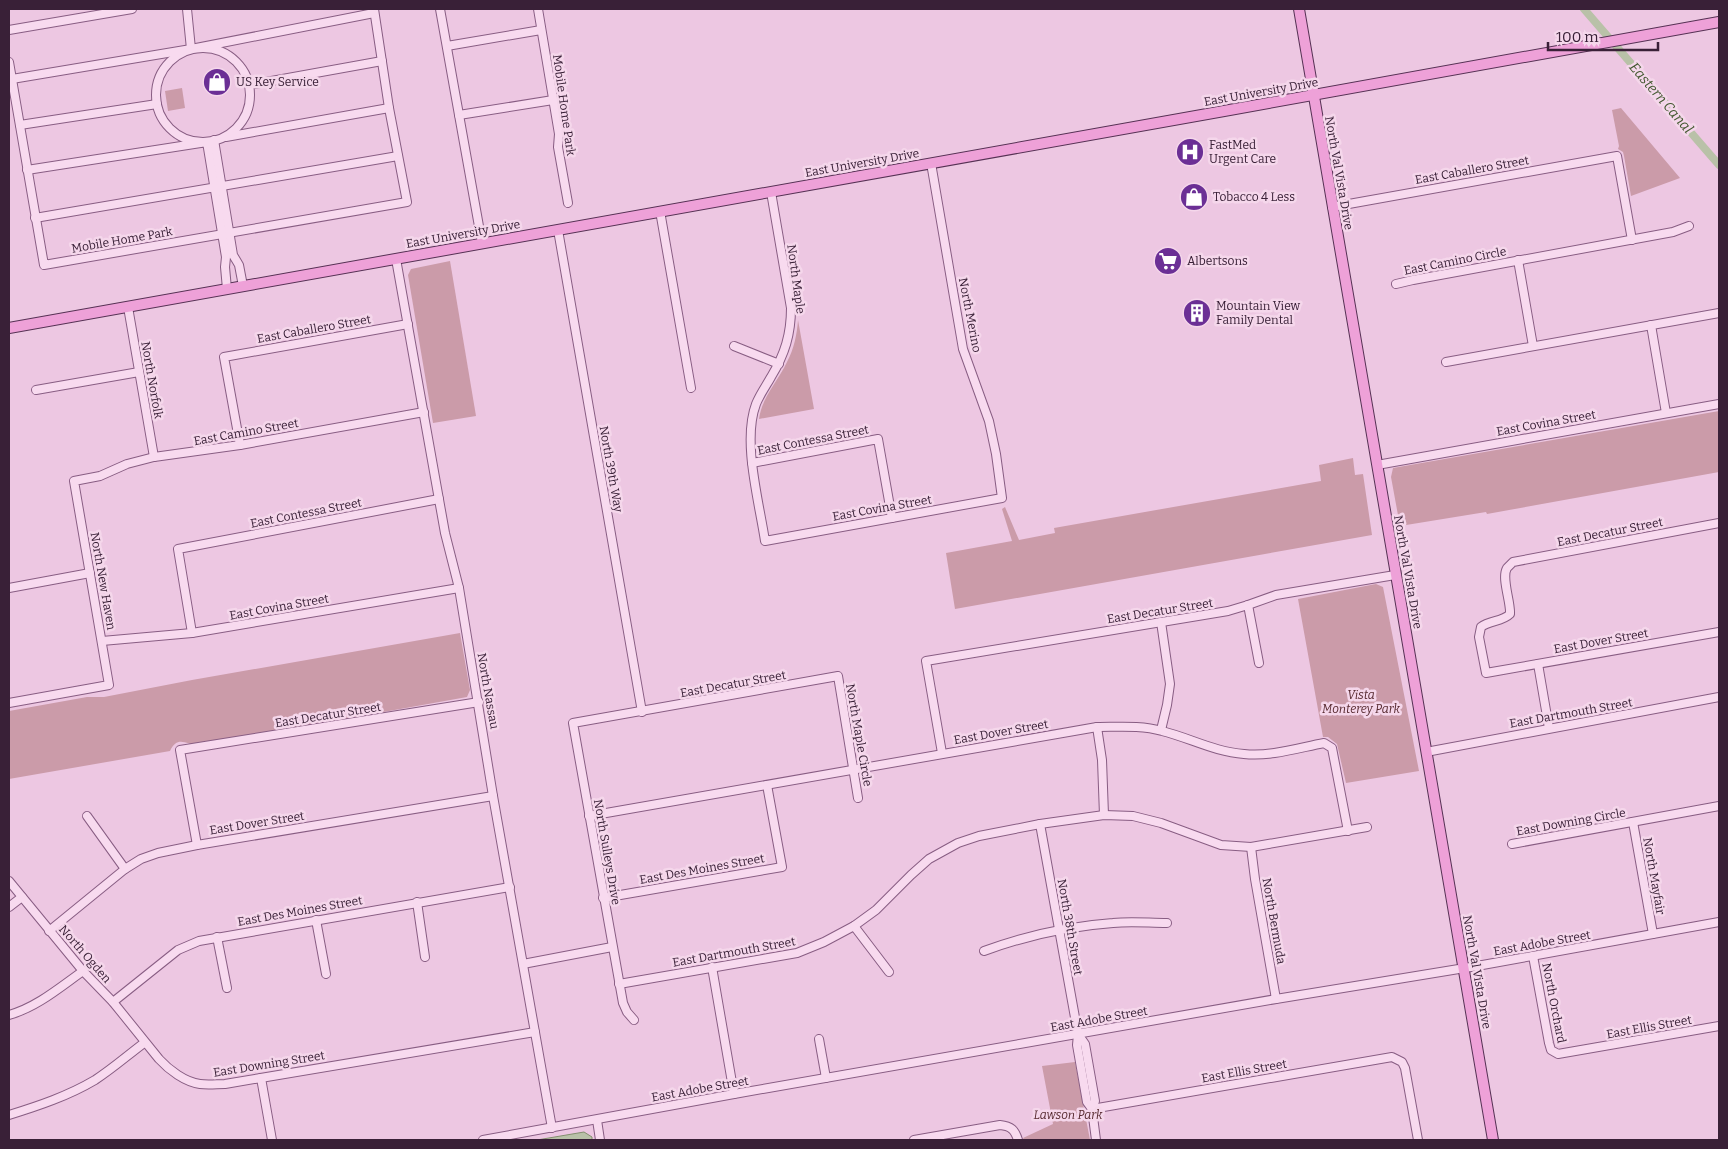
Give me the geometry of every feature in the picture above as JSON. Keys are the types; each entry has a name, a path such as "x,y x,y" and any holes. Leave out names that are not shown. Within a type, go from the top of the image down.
{"main road":[{"name":"North Val Vista Drive","path":"1298,9 1493,1140"},
{"name":"East University Drive","path":"9,328 1719,22"}],"street":[{"path":"9,30 132,9"},
{"path":"187,9 192,50"},
{"path":"440,9 482,243"},
{"name":"Mobile Home Park","path":"538,9 559,134 558,147 568,203"},
{"path":"12,79 192,50 206,48 221,52 234,60 243,71 249,85 249,101 244,116 235,129 214,140 193,141 180,136 169,128 161,117 157,104 156,90 160,76 167,64 178,55 192,50 374,11 398,156 35,218"},
{"path":"447,46 541,30"},
{"path":"249,85 382,61"},
{"name":"Mobile Home Park","path":"9,62 44,265 407,202 398,156"},
{"path":"459,115 553,100"},
{"path":"20,125 157,104"},
{"path":"27,170 214,140 389,108"},
{"path":"214,140 218,187 226,232 233,255 239,264 243,286"},
{"name":"East Caballero Street","path":"1332,207 1617,156 1632,240"},
{"name":"North Merino","path":"931,163 963,349 989,421 1002,498"},
{"name":"North Maple","path":"765,541 752,463 750,431 756,404 778,364 791,327 791,308 771,192"},
{"path":"660,212 691,388"},
{"path":"1533,346 1518,260 1679,231 1689,226"},
{"name":"North 39th Way","path":"558,230 642,712"},
{"path":"226,232 225,267 227,289"},
{"name":"North Nassau","path":"396,259 445,533 459,588 493,796 552,1128"},
{"name":"East Camino Circle","path":"1396,284 1518,260"},
{"name":"North Norfolk","path":"128,306 154,457"},
{"path":"1446,362 1719,312"},
{"name":"East Caballero Street","path":"240,444 224,357 408,324"},
{"path":"1651,325 1666,413"},
{"path":"734,346 778,364"},
{"path":"36,390 139,372"},
{"name":"East Covina Street","path":"1377,465 1719,404"},
{"name":"East Camino Street","path":"74,481 100,476 127,464 154,457 424,412"},
{"name":"East Contessa Street","path":"752,463 878,439 892,518"},
{"name":"North New Haven","path":"9,703 109,685 74,481"},
{"name":"East Covina Street","path":"765,541 1002,498"},
{"name":"East Contessa Street","path":"192,633 178,549 439,500"},
{"name":"East Decatur Street","path":"1486,673 1479,637 1481,627 1487,622 1504,619 1510,614 1506,579 1507,567 1513,562 1719,523"},
{"path":"9,588 90,574"},
{"name":"East Decatur Street","path":"942,753 926,661 1228,611 1248,606 1276,595 1395,575"},
{"name":"East Covina Street","path":"102,641 192,633 459,588"},
{"path":"1248,606 1259,663"},
{"path":"1161,622 1170,684 1161,730"},
{"name":"East Dover Street","path":"1486,673 1719,632"},
{"path":"1538,664 1549,728"},
{"name":"East Decatur Street","path":"573,723 838,676"},
{"name":"North Maple Circle","path":"838,676 858,798"},
{"name":"East Dartmouth Street","path":"1426,752 1719,697"},
{"name":"East Decatur Street","path":"197,845 180,750 479,702"},
{"name":"North Sulleys Drive","path":"573,723 619,984 623,1003 627,1012 634,1020"},
{"path":"1097,727 1102,760 1104,815"},
{"name":"East Dover Street","path":"589,816 1097,727 1141,727 1161,730 1206,746 1244,754 1262,754 1324,743 1332,748 1348,831"},
{"name":"East Des Moines Street","path":"603,898 782,867 767,785"},
{"name":"East Dover Street","path":"49,931 126,869 141,859 158,853 493,796"},
{"path":"1633,822 1719,806"},
{"name":"East Dartmouth Street","path":"619,984 797,954 854,926 876,910 910,875 929,859 958,843 979,836 1040,824 1104,815 1133,816 1161,823 1221,845 1251,847 1367,827"},
{"path":"87,816 126,869"},
{"name":"East Downing Circle","path":"1512,844 1633,822"},
{"name":"North Mayfair","path":"1633,822 1653,934"},
{"name":"North 38th Street","path":"1040,824 1078,1034 1077,1045 1095,1100 1092,1109 1096,1140"},
{"name":"North Bermuda","path":"1251,847 1276,999"},
{"name":"North Ogden","path":"9,881 82,971 113,1002 144,1043"},
{"name":"East Des Moines Street","path":"113,1002 178,950 188,945 218,937 510,886"},
{"path":"9,906 22,897"},
{"path":"417,902 425,958"},
{"path":"316,920 326,974"},
{"name":"East Adobe Street","path":"483,1140 734,1094 1719,922"},
{"path":"984,951 1007,943 1059,930 1113,923 1167,923"},
{"path":"854,926 889,972"},
{"path":"218,937 227,988"},
{"path":"523,964 612,947"},
{"name":"North Orchard","path":"1533,956 1548,1043 1554,1053"},
{"path":"712,967 734,1094"},
{"path":"9,1015 44,999 82,971"},
{"name":"East Ellis Street","path":"1554,1053 1566,1054 1719,1026"},
{"name":"East Downing Street","path":"144,1043 166,1067 180,1076 198,1084 225,1084 535,1032"},
{"path":"819,1039 826,1078"},
{"path":"9,1115 43,1104 79,1089 110,1069 144,1043"},
{"name":"East Ellis Street","path":"1092,1109 1389,1057 1399,1060 1405,1068 1418,1140"},
{"path":"261,1078 272,1140"},
{"path":"597,1120 600,1140"},
{"path":"914,1140 1000,1125 1008,1126 1015,1130 1018,1140"}],"green space":[{"path":"182,88 185,108 168,111 165,91"},
{"path":"1621,108 1680,178 1631,196 1623,152 1618,149 1612,110"},
{"path":"450,261 476,416 433,423 408,275 411,269"},
{"path":"798,320 814,409 759,419 763,403 792,352"},
{"path":"1719,411 1719,472 1487,514 1486,512 1400,526 1391,477 1393,468"},
{"path":"1353,458 1355,475 1363,474 1372,535 955,609 946,553 1012,541 1002,509 1005,507 1019,540 1055,533 1054,528 1321,481 1319,465"},
{"name":"Vista Monterey Park","path":"1376,584 1383,587 1419,771 1346,783 1337,744 1328,737 1323,737 1298,599"},
{"path":"460,633 470,690 467,697 199,745 180,742 176,743 170,751 9,779 9,711 87,697 104,697"},
{"name":"Lawson Park","path":"1075,1062 1090,1140 1024,1140 1023,1138 1053,1124 1042,1066"}],"shaded area":[{"path":"584,1132 592,1137 592,1140 537,1140"}],"waterway":[{"name":"Eastern Canal","path":"1584,9 1719,165"}],"place":[{"name":"US Key Service","path":"217,82"},
{"name":"FastMed Urgent Care","path":"1190,152"},
{"name":"Tobacco 4 Less","path":"1194,197"},
{"name":"Albertsons","path":"1168,261"},
{"name":"Mountain View Family Dental","path":"1197,313"}]}
